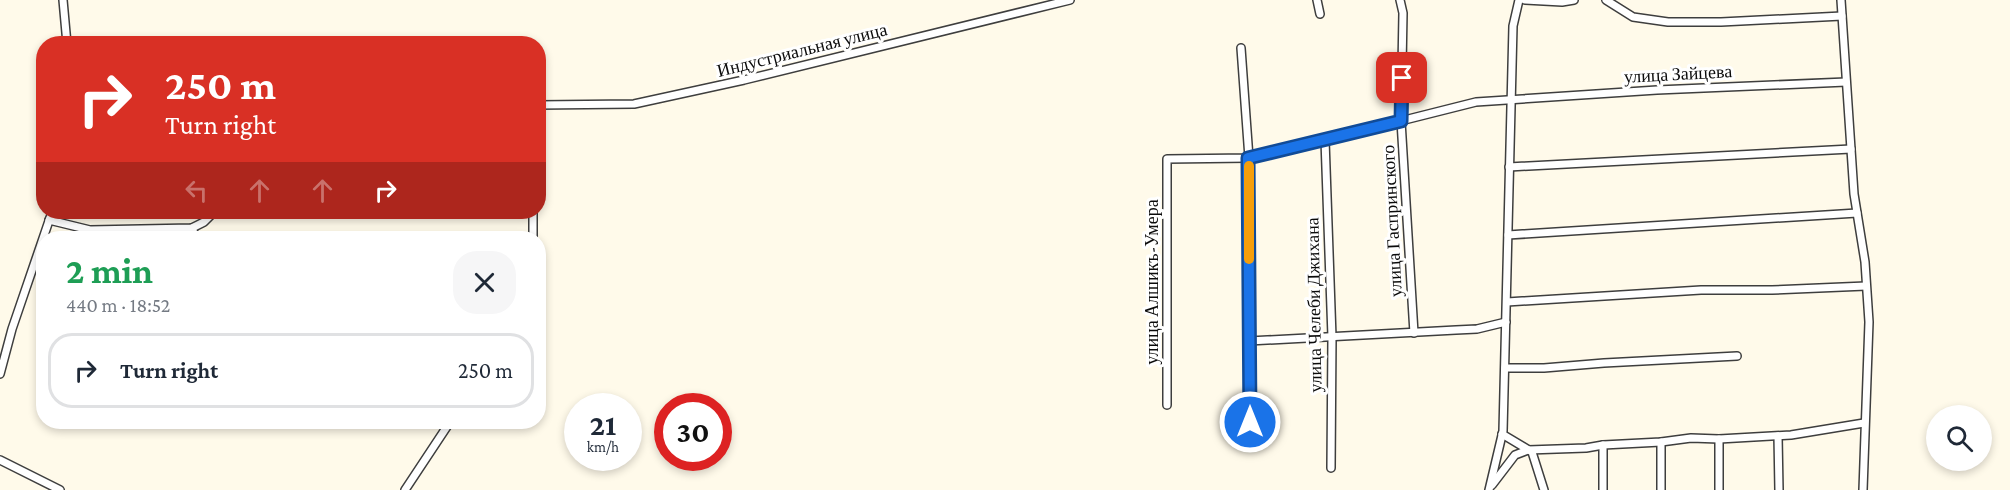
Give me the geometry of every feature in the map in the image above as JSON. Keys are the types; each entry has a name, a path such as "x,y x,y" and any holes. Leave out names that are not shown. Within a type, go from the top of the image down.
{"street":[{"path":"63,0 66,36"},
{"name":"Индустриальная улица","path":"546,105 634,104 744,80 1070,0"},
{"path":"1317,0 1320,14"},
{"name":"улица Гаспринского","path":"1400,0 1403,13 1401,121 1414,333"},
{"path":"1489,489 1502,434 1513,26 1519,0"},
{"path":"1525,0 1562,2 1575,0"},
{"path":"1606,0 1633,17 1668,22 1721,22 1842,16"},
{"path":"1841,0 1851,150 1857,213 1865,262 1869,322 1863,490"},
{"path":"1241,48 1248,158 1250,422"},
{"name":"улица Зайцева","path":"1167,159 1248,158 1461,104 1511,99 1846,82"},
{"name":"улица Челеби Джихана","path":"1325,140 1332,337 1331,468"},
{"path":"1509,167 1851,150"},
{"name":"улица Алшикъ-Умера","path":"1167,159 1167,405"},
{"path":"1508,235 1857,213"},
{"path":"46,231 50,220 90,230 192,228 207,219"},
{"path":"0,374 12,329 36,260"},
{"path":"1507,302 1701,290 1866,286"},
{"path":"1249,342 1414,333 1477,328 1506,322"},
{"path":"1505,368 1544,368 1737,356"},
{"path":"1489,489 1515,454 1528,450 1586,448 1691,438 1778,436 1864,423"},
{"path":"405,490 445,429"},
{"path":"1502,434 1532,452 1544,490"},
{"path":"1778,436 1779,490"},
{"path":"1719,439 1719,490"},
{"path":"1661,442 1661,490"},
{"path":"1603,445 1603,490"},
{"path":"0,460 60,490"}],"slow traffic":[{"path":"1249,166 1249,259"}],"route":[{"path":"1250,422 1248,158 1401,121 1402,78"}]}
